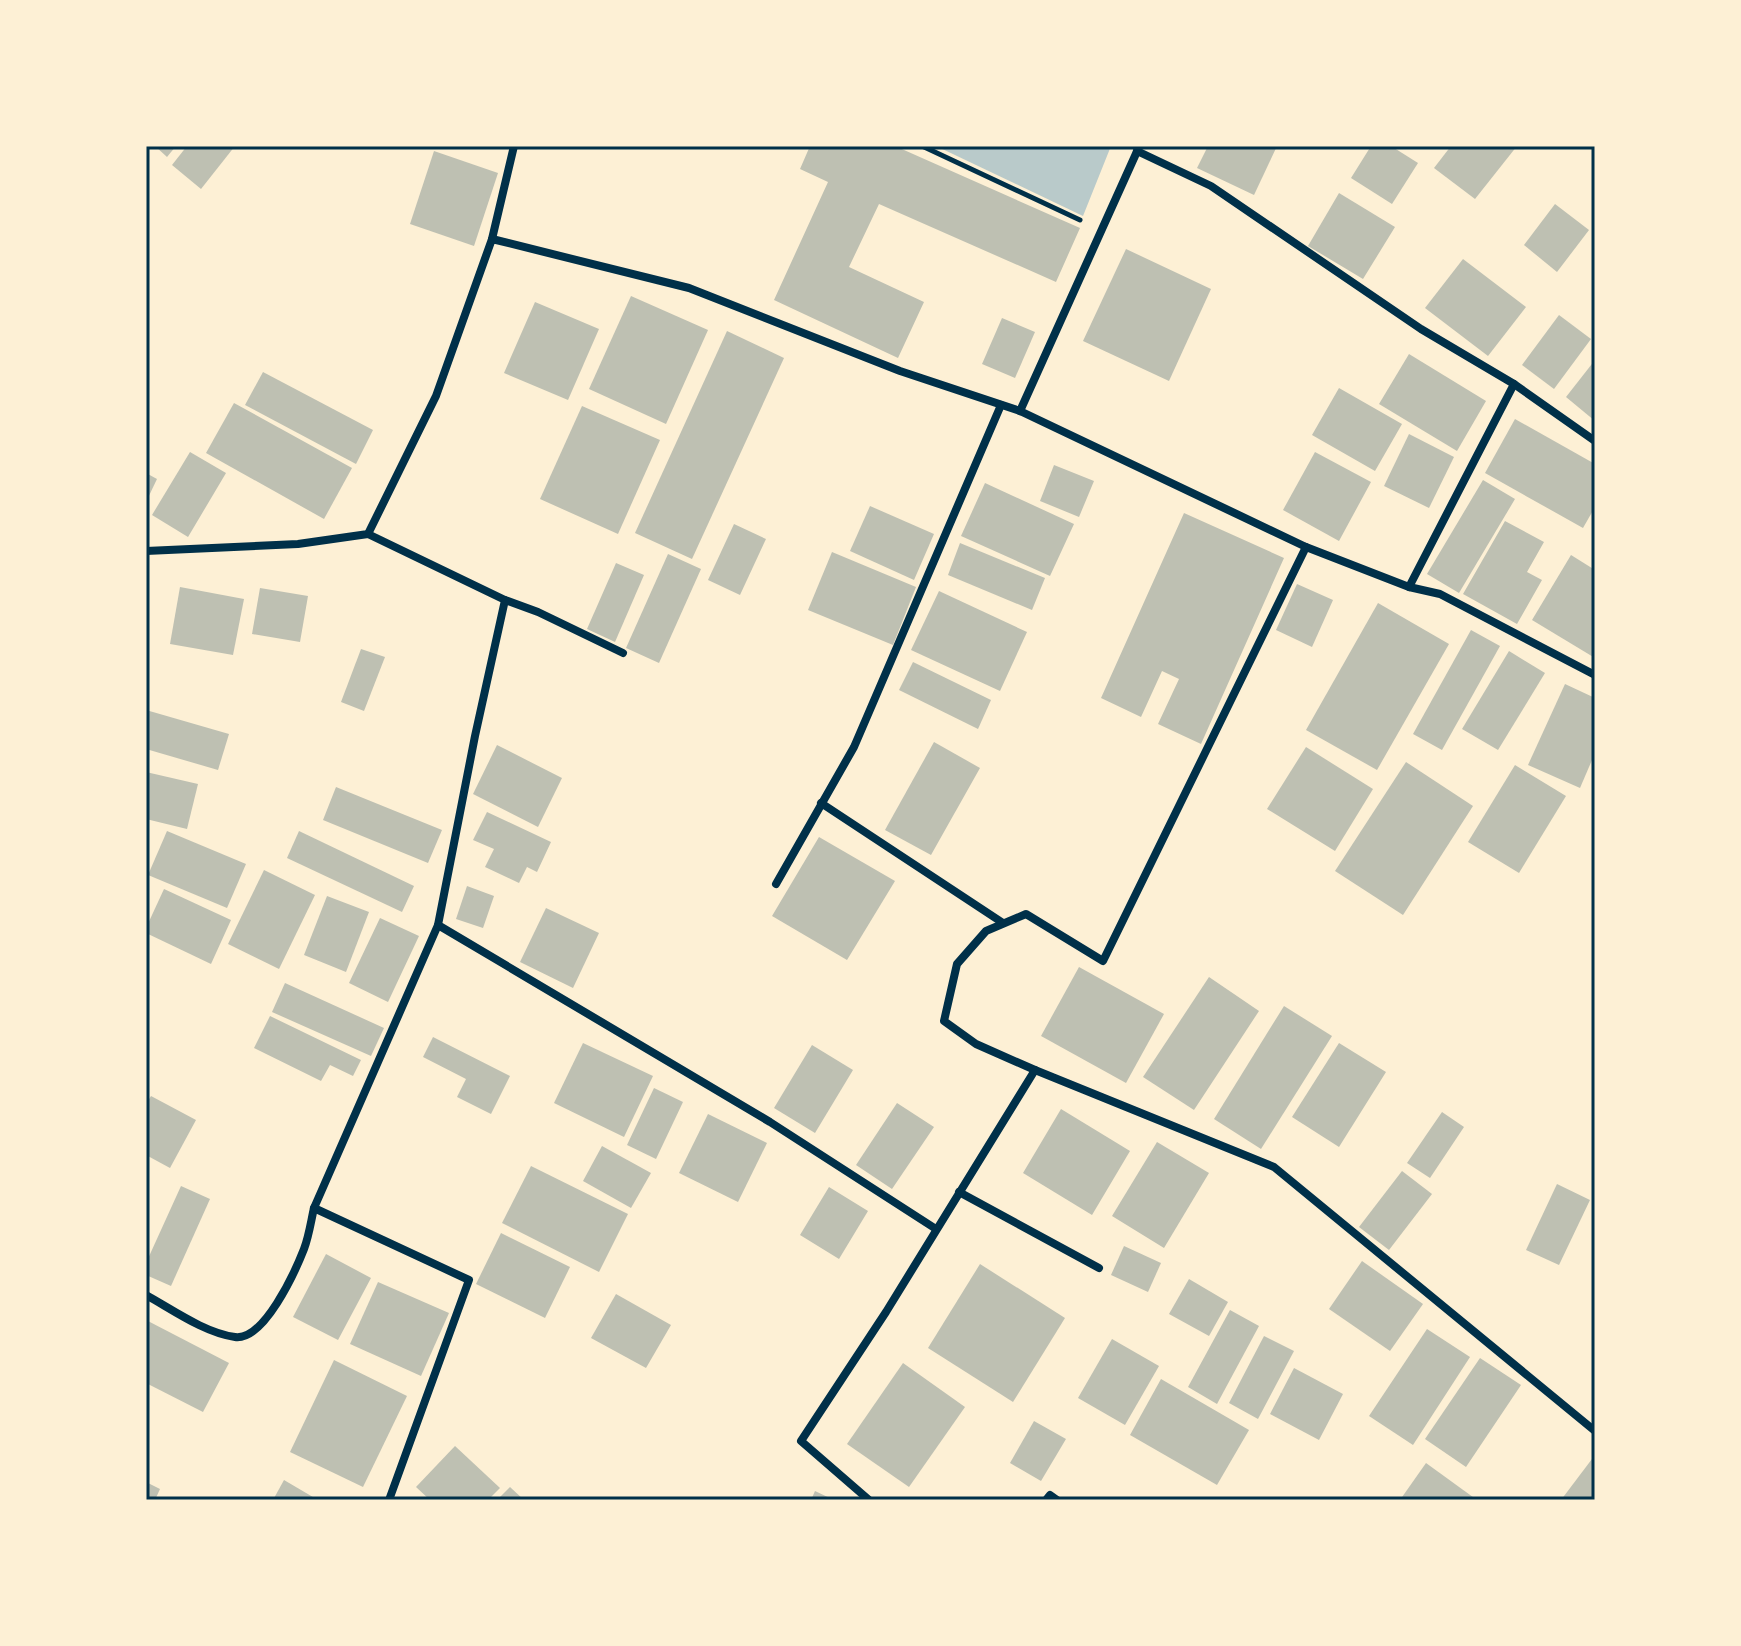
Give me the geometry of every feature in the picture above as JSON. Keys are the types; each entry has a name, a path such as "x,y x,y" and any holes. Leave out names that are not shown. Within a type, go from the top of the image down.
{"street":[{"path":"368,534 436,396 492,239 514,146"},
{"path":"1020,411 1138,148 1211,186 1421,329 1514,384 1595,441"},
{"path":"492,239 689,288 900,371 1020,411 1306,547 1409,587 1440,594 1595,675"},
{"path":"1409,587 1514,384"},
{"path":"776,884 854,747 1001,405"},
{"path":"146,551 298,544 368,534 623,653"},
{"path":"1306,547 1103,961 1026,914 986,931 957,964 944,1021 976,1044 1274,1167 1595,1431"},
{"path":"146,1295 220,1333 245,1337 258,1330 292,1278 305,1246 314,1208 438,925 471,751 505,600"},
{"path":"821,803 1003,923"},
{"path":"438,925 770,1122 936,1229"},
{"path":"869,1500 801,1441 1035,1070"},
{"path":"959,1192 1099,1268"},
{"path":"314,1208 469,1280 389,1500"},
{"path":"1046,1500 1050,1495 1057,1500"}],"path":[{"path":"922,146 1103,230"}],"shaded area":[{"path":"936,146 1111,146 1083,216"}],"building":[{"path":"155,146 176,146 167,157"},
{"path":"187,146 235,146 201,189 172,165"},
{"path":"810,146 895,146 1080,228 1056,282 879,204 849,267 924,302 898,358 774,300 828,182 800,169"},
{"path":"1208,146 1277,146 1254,195 1197,168"},
{"path":"1371,146 1391,146 1418,163 1392,204 1351,178"},
{"path":"1451,146 1517,146 1475,199 1434,168"},
{"path":"434,151 498,173 474,246 410,224"},
{"path":"1339,193 1395,227 1363,279 1308,246"},
{"path":"1555,204 1589,230 1557,272 1524,245"},
{"path":"1126,249 1211,289 1169,381 1083,341"},
{"path":"1463,259 1526,307 1488,356 1425,308"},
{"path":"631,296 708,330 666,424 589,389"},
{"path":"535,302 599,329 568,400 504,373"},
{"path":"1559,315 1591,339 1554,389 1522,365"},
{"path":"1002,318 1035,332 1015,378 982,364"},
{"path":"727,331 784,358 692,559 635,533"},
{"path":"1409,354 1486,401 1457,451 1379,404"},
{"path":"1595,360 1595,421 1566,397"},
{"path":"263,372 373,430 356,464 245,405"},
{"path":"1339,388 1402,424 1375,471 1312,435"},
{"path":"234,403 352,468 324,519 206,453"},
{"path":"582,406 660,440 618,534 540,499"},
{"path":"1515,419 1595,464 1595,507 1583,528 1485,473"},
{"path":"1409,434 1454,457 1429,508 1384,486"},
{"path":"190,452 226,473 188,537 152,515"},
{"path":"1315,452 1371,482 1339,541 1283,510"},
{"path":"1054,465 1094,481 1079,517 1040,501"},
{"path":"146,473 157,479 146,502"},
{"path":"1483,480 1515,499 1459,593 1427,574"},
{"path":"985,483 1074,524 1050,576 961,536"},
{"path":"870,506 934,534 914,580 850,551"},
{"path":"1184,513 1284,558 1201,744 1158,724 1179,679 1162,671 1141,717 1101,698"},
{"path":"1505,521 1544,542 1527,572 1542,580 1517,624 1463,594"},
{"path":"734,524 766,539 740,595 708,580"},
{"path":"960,543 1045,578 1032,610 948,575"},
{"path":"832,552 916,587 893,645 808,610"},
{"path":"668,554 701,569 659,663 626,648"},
{"path":"1571,555 1595,570 1595,658 1532,620"},
{"path":"616,563 644,575 615,642 587,629"},
{"path":"1297,584 1333,600 1312,647 1276,630"},
{"path":"180,587 244,599 233,655 170,644"},
{"path":"260,588 308,596 300,642 252,634"},
{"path":"939,591 1027,632 1000,691 911,650"},
{"path":"1378,603 1449,644 1377,770 1306,730"},
{"path":"1471,630 1500,646 1442,750 1413,734"},
{"path":"361,649 385,657 364,711 341,702"},
{"path":"1509,651 1545,673 1498,750 1462,729"},
{"path":"913,662 991,700 978,729 899,690"},
{"path":"1565,684 1595,698 1595,753 1580,788 1528,765"},
{"path":"146,710 229,734 218,770 146,749"},
{"path":"934,742 980,768 931,855 885,830"},
{"path":"497,745 562,778 538,827 473,794"},
{"path":"1306,747 1373,789 1335,851 1267,809"},
{"path":"1406,762 1473,806 1403,915 1335,871"},
{"path":"1515,765 1566,796 1519,873 1468,842"},
{"path":"146,772 198,784 187,829 146,819"},
{"path":"336,787 442,830 428,863 323,820"},
{"path":"487,812 551,842 537,872 527,867 519,883 485,867 494,849 473,840"},
{"path":"167,831 246,864 227,908 148,875"},
{"path":"299,831 414,886 402,912 287,858"},
{"path":"819,837 895,881 847,960 772,916"},
{"path":"264,870 315,895 279,969 228,944"},
{"path":"467,886 494,896 483,928 456,919"},
{"path":"164,889 231,920 211,964 146,933"},
{"path":"327,896 369,912 346,972 304,955"},
{"path":"546,908 599,933 573,988 520,962"},
{"path":"380,918 419,936 388,1002 349,983"},
{"path":"1079,967 1164,1014 1126,1083 1041,1036"},
{"path":"1209,977 1259,1011 1194,1110 1143,1077"},
{"path":"285,983 384,1028 371,1056 272,1012"},
{"path":"1284,1006 1332,1036 1261,1149 1214,1119"},
{"path":"270,1016 361,1060 353,1076 330,1065 321,1081 254,1048"},
{"path":"433,1037 510,1076 491,1114 457,1097 466,1079 423,1057"},
{"path":"583,1043 653,1076 624,1137 554,1103"},
{"path":"1339,1043 1386,1072 1339,1147 1292,1117"},
{"path":"812,1045 853,1070 815,1133 774,1108"},
{"path":"654,1088 683,1102 656,1159 627,1145"},
{"path":"151,1096 196,1120 170,1168 146,1155 146,1104"},
{"path":"897,1103 934,1127 892,1189 856,1165"},
{"path":"1061,1109 1130,1151 1092,1215 1023,1173"},
{"path":"1442,1112 1464,1127 1430,1178 1407,1163"},
{"path":"708,1114 767,1143 738,1202 679,1173"},
{"path":"1157,1142 1209,1173 1164,1248 1112,1216"},
{"path":"602,1146 651,1173 631,1208 583,1181"},
{"path":"531,1166 628,1214 599,1272 502,1223"},
{"path":"1402,1171 1432,1194 1389,1250 1359,1227"},
{"path":"1557,1184 1590,1200 1559,1265 1526,1250"},
{"path":"181,1186 210,1199 171,1286 146,1275 146,1263"},
{"path":"829,1187 868,1211 839,1259 800,1235"},
{"path":"501,1233 570,1267 545,1318 476,1284"},
{"path":"1124,1246 1161,1263 1148,1292 1111,1275"},
{"path":"326,1254 371,1278 338,1340 293,1317"},
{"path":"1362,1261 1423,1304 1390,1351 1329,1309"},
{"path":"980,1264 1065,1318 1013,1402 928,1348"},
{"path":"1189,1279 1228,1302 1209,1336 1169,1314"},
{"path":"378,1282 449,1313 421,1376 350,1344"},
{"path":"616,1294 671,1325 646,1368 591,1338"},
{"path":"1230,1310 1259,1326 1217,1404 1188,1387"},
{"path":"146,1320 229,1363 203,1412 146,1383"},
{"path":"1427,1329 1470,1357 1413,1445 1369,1416"},
{"path":"1264,1336 1294,1351 1258,1419 1229,1403"},
{"path":"1112,1339 1159,1366 1125,1425 1078,1398"},
{"path":"1480,1358 1521,1385 1466,1467 1425,1439"},
{"path":"334,1360 407,1396 363,1487 290,1452"},
{"path":"903,1363 965,1407 909,1487 847,1444"},
{"path":"1294,1368 1343,1394 1319,1440 1270,1414"},
{"path":"1161,1379 1249,1430 1217,1485 1130,1435"},
{"path":"1034,1421 1066,1439 1041,1481 1010,1463"},
{"path":"455,1446 500,1488 488,1500 430,1500 416,1487"},
{"path":"1595,1455 1595,1500 1561,1500"},
{"path":"1426,1463 1477,1500 1400,1500"},
{"path":"284,1480 318,1500 273,1500"},
{"path":"146,1482 160,1489 155,1500 146,1500"},
{"path":"510,1487 524,1500 497,1500"},
{"path":"815,1491 834,1500 811,1500"}]}
